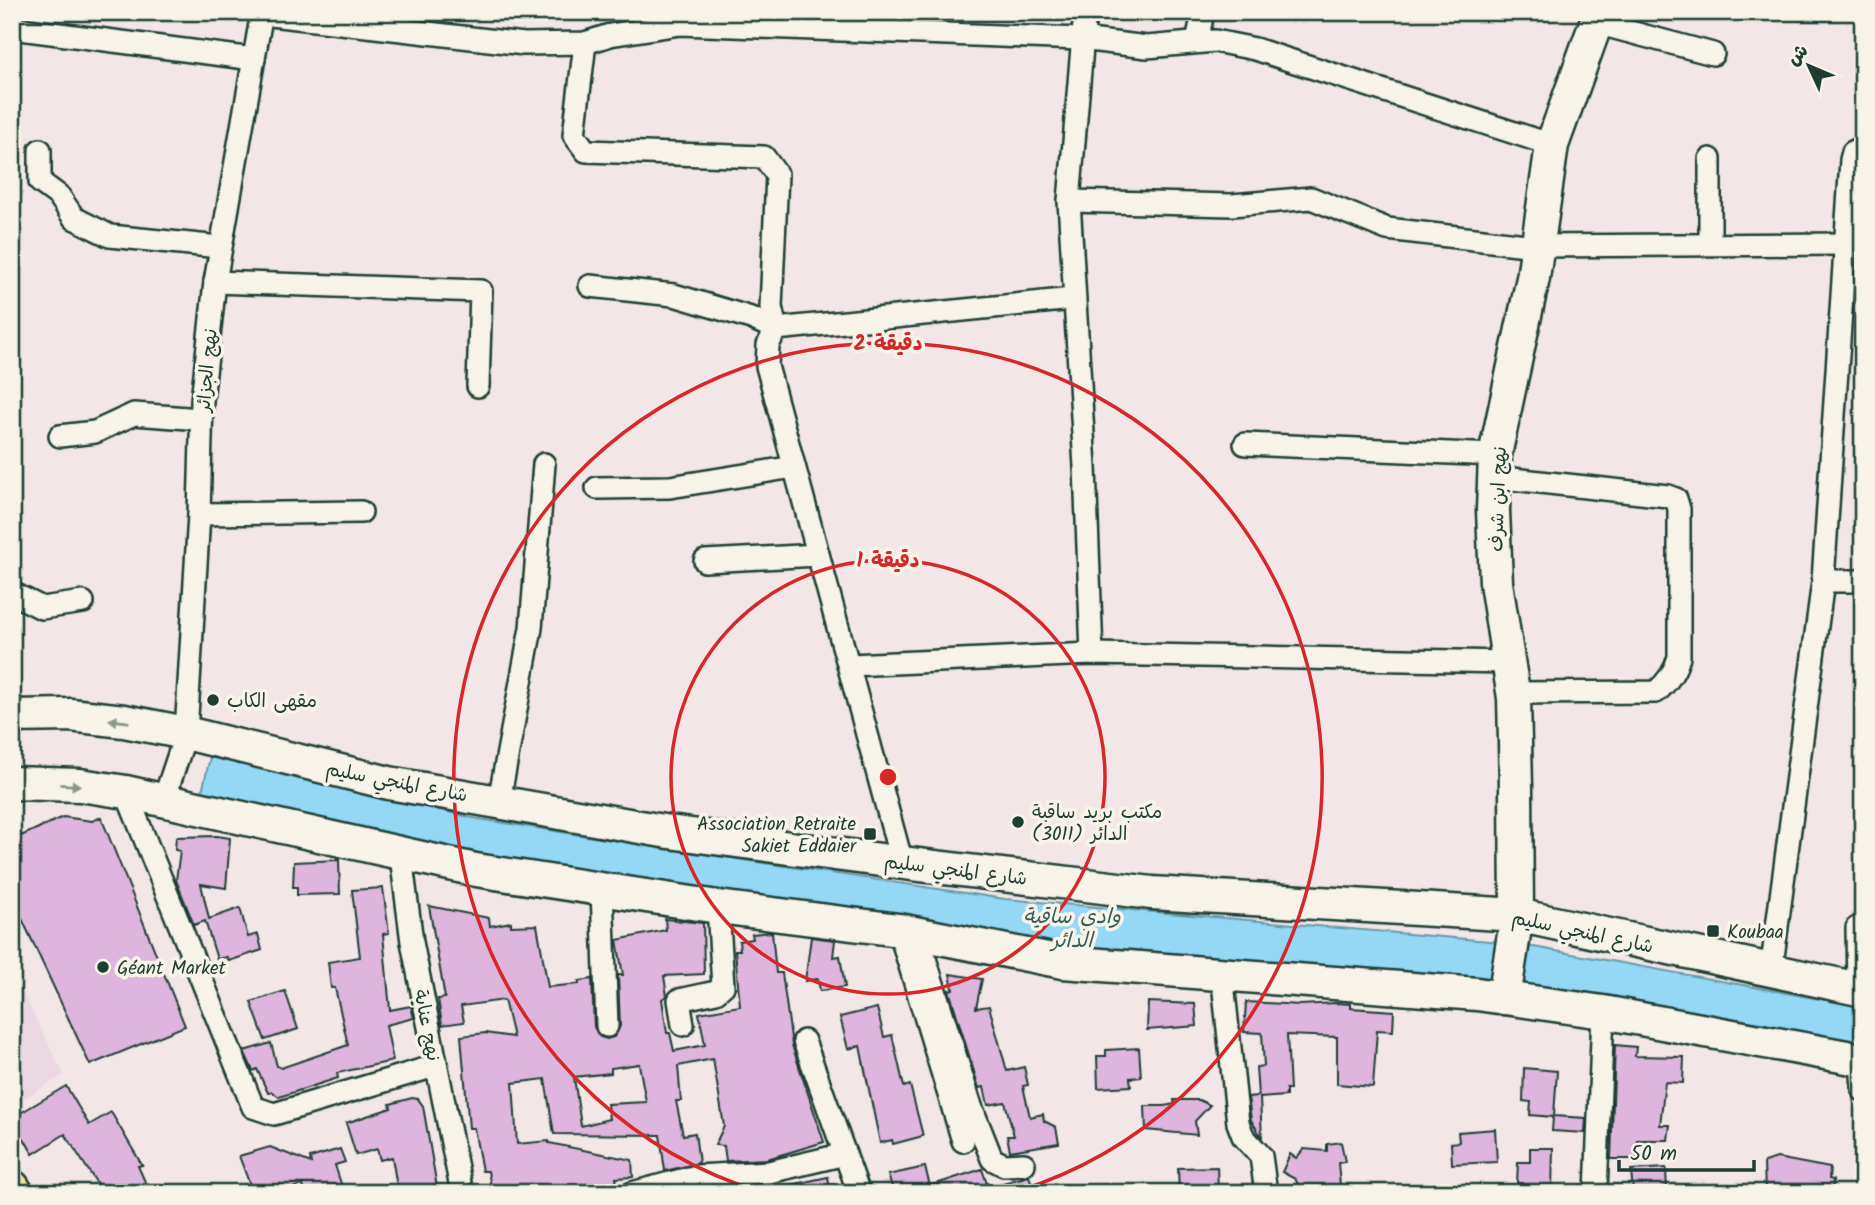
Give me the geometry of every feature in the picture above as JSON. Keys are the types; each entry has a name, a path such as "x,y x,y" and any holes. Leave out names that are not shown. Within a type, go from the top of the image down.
{"main road":[{"name":"نهج ابن شرف","path":"1505,994 1516,923 1510,678 1496,583 1494,466 1533,278 1535,246 1552,145 1598,18"},
{"name":"شارع المنجي سليم","path":"12,716 70,715 186,733 389,783 669,832 1152,893 1516,923 1860,989"},
{"path":"12,783 80,785 127,792 401,856 602,890 908,933 1076,963 1505,994 1603,1012 1862,1070"},
{"path":"12,1188 15,1193"}],"street":[{"path":"1085,12 1069,201 1093,654"},
{"path":"1198,42 1203,12"},
{"path":"262,13 524,44 585,43 610,35 680,24 791,21 1081,39 1147,47 1215,41 1255,49 1552,145"},
{"name":"نهج الجزائر","path":"164,799 186,733 199,514 201,419 215,282 262,13"},
{"path":"1598,18 1713,54"},
{"path":"12,28 254,59"},
{"path":"585,43 574,135 586,151 764,158 777,175 771,307 776,329 768,345 767,366 902,863"},
{"path":"1771,972 1823,580 1851,160 1853,152 1863,147"},
{"path":"40,150 40,182 59,196 74,218 110,236 220,247"},
{"path":"1710,159 1710,243"},
{"path":"1069,201 1232,205 1311,198 1387,229 1535,246 1846,244"},
{"path":"215,282 481,291 478,386"},
{"path":"590,286 674,295 751,318 776,329 1073,299"},
{"path":"60,436 94,432 134,414 201,419"},
{"path":"850,665 1093,654 1510,678 1656,692 1676,669 1679,657 1679,509 1676,499 1494,466 1245,444"},
{"path":"499,801 531,628 544,464"},
{"path":"597,488 670,487 794,467"},
{"path":"199,514 360,512"},
{"path":"705,561 818,555"},
{"path":"1823,580 1863,581"},
{"path":"12,593 41,608 83,602"},
{"path":"127,792 253,1107 274,1114 435,1066"},
{"name":"نهج عنابة","path":"401,856 412,942 462,1193"},
{"path":"602,890 607,1026"},
{"path":"683,1025 679,1000 716,992 723,986 718,907"},
{"path":"1860,989 1857,928 1863,926"},
{"path":"908,933 963,1141"},
{"path":"908,933 992,1159 1004,1164 1024,1164"},
{"path":"1222,973 1238,1123 1242,1136 1261,1156 1266,1193"},
{"path":"1596,1193 1603,1012"},
{"path":"804,1041 859,1193"},
{"path":"632,1193 697,1176 769,1172 845,1154"}],"shaded area":[{"path":"12,971 64,1075 12,1106"}],"water":[{"name":"وادي ساقية الدائر","path":"211,753 270,770 473,818 1005,899 1512,943 1863,1007 1863,1049 1076,951 467,860 201,796"}],"building":[{"name":"Géant Market","path":"63,817 92,821 101,817 185,1026 90,1065 16,906 12,907 12,840"},
{"path":"176,837 230,838 226,888 201,884 209,919 240,908 248,937 258,934 262,950 229,961 227,957 217,959 205,921 194,925 176,880 180,851 175,850"},
{"path":"339,860 340,894 297,895 297,887 293,887 294,862"},
{"path":"383,888 389,933 383,934 390,1010 411,1006 414,1018 386,1025 393,1061 337,1073 338,1078 279,1097 272,1092 268,1093 257,1069 253,1071 244,1051 271,1043 277,1066 281,1068 348,1045 335,988 331,988 328,962 360,957 352,890"},
{"path":"429,906 489,918 490,926 511,922 511,926 537,925 548,987 579,984 579,981 592,979 594,1027 600,1037 607,1039 614,1037 620,1026 618,975 623,975 617,940 666,930 665,919 703,923 704,974 664,976 667,996 662,999 667,1033 670,1033 674,1051 705,1045 699,1013 740,1006 735,950 740,950 739,941 753,939 752,934 772,932 776,973 782,973 792,1045 824,1142 767,1159 726,1161 724,1146 715,1145 724,1126 713,1059 678,1066 681,1101 676,1101 683,1135 695,1133 699,1163 665,1171 660,1135 554,1134 545,1079 513,1083 517,1144 549,1141 632,1160 633,1177 616,1178 618,1189 608,1193 492,1193 488,1171 482,1171 474,1128 469,1128 461,1036 485,1033 513,1037 504,1000 461,1006 464,1022 442,1025 438,999 445,998","holes":["639,1064 646,1102 607,1104 609,1119 581,1126 574,1077 611,1073 611,1068"]},
{"path":"811,937 835,940 833,957 840,956 845,987 820,991 818,979 805,981"},
{"path":"950,974 982,979 976,1008 989,1006 1007,1071 1024,1067 1028,1085 1023,1086 1030,1117 1043,1114 1044,1121 1056,1127 1059,1143 1010,1151 1007,1136 1014,1136 1005,1102 988,1105 984,1087 979,1088 949,990 953,989"},
{"path":"285,991 298,1029 265,1040 251,1002"},
{"path":"1148,1002 1195,1004 1197,1026 1147,1030"},
{"path":"1246,1002 1301,1005 1336,1003 1351,1004 1351,1008 1394,1011 1393,1031 1377,1030 1373,1087 1337,1084 1337,1037 1287,1035 1290,1089 1286,1089 1286,1096 1260,1098 1262,1138 1251,1120 1248,1097 1258,1096 1256,1067 1264,1066 1262,1033 1244,1032"},
{"path":"877,1008 884,1037 892,1035 904,1087 910,1085 923,1136 893,1144 892,1140 880,1143 860,1046 848,1049 840,1017"},
{"path":"1615,1045 1636,1047 1635,1056 1684,1057 1683,1083 1665,1082 1660,1125 1670,1125 1668,1140 1637,1140 1637,1159 1611,1159"},
{"path":"1139,1048 1141,1077 1130,1078 1131,1086 1098,1088 1097,1056 1106,1056 1106,1050"},
{"path":"1524,1068 1557,1071 1554,1116 1586,1118 1585,1133 1552,1131 1553,1117 1530,1115 1531,1102 1523,1101"},
{"path":"66,1086 89,1125 111,1112 142,1165 138,1166 150,1193 103,1193 65,1134 33,1154 12,1118"},
{"path":"418,1099 423,1106 438,1193 398,1193 392,1157 380,1160 377,1149 356,1155 346,1123 391,1108 390,1104"},
{"path":"1174,1100 1199,1100 1210,1105 1195,1121 1197,1135 1146,1130 1145,1106 1175,1104"},
{"path":"1495,1129 1497,1162 1452,1164 1451,1143 1459,1142 1458,1132"},
{"path":"1341,1142 1345,1162 1338,1163 1340,1185 1326,1186 1325,1191 1303,1192 1295,1179 1282,1172 1290,1154 1296,1158 1304,1149 1327,1151 1327,1144"},
{"path":"270,1147 311,1163 310,1158 340,1149 345,1162 335,1165 344,1193 305,1193 303,1185 276,1193 253,1193 239,1156"},
{"path":"1530,1148 1553,1148 1552,1193 1522,1193 1522,1183 1517,1183 1518,1162 1530,1162"},
{"path":"1777,1158 1830,1168 1832,1193 1765,1193 1764,1162"},
{"path":"925,1167 930,1186 982,1169 988,1187 1029,1176 1035,1193 894,1193 888,1175"},
{"path":"1217,1167 1218,1189 1215,1189 1215,1193 1179,1193 1178,1168"},
{"path":"1666,1168 1667,1193 1633,1193 1631,1170"},
{"path":"828,1177 831,1193 786,1193 785,1186"}],"place":[{"name":"مقهى الكاب","path":"213,700"},
{"name":"مكتب بريد ساقية الدائر (3011)","path":"1018,822"},
{"name":"Association Retraite Sakiet Eddaier","path":"870,834"},
{"name":"Koubaa","path":"1713,931"},
{"name":"Géant Market","path":"103,967"}]}
